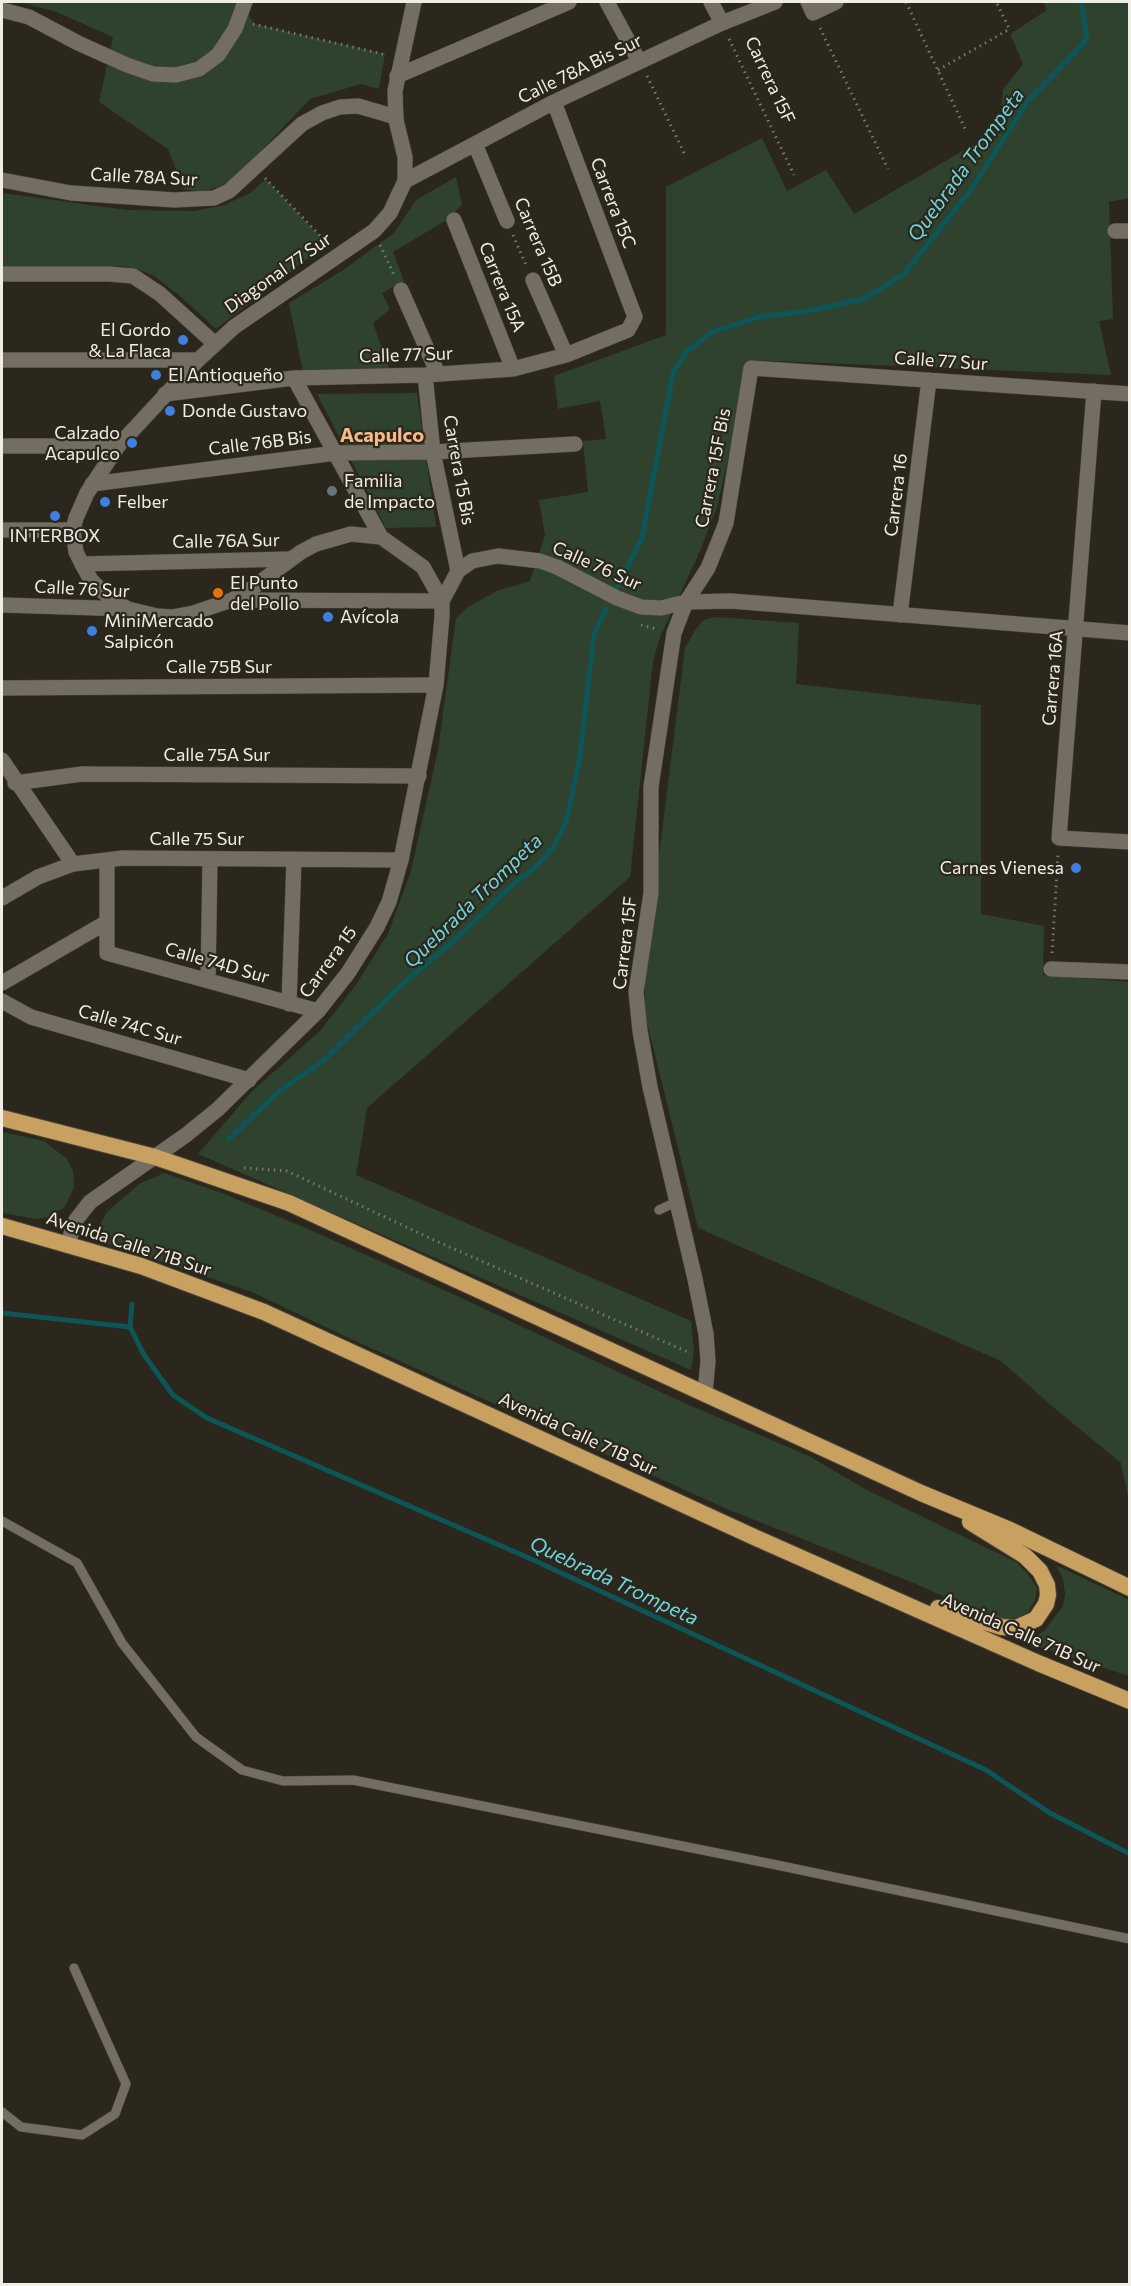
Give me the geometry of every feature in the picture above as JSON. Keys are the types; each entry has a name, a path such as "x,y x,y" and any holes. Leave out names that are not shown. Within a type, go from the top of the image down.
{"highway":[{"path":"2,1118 155,1157 289,1203 921,1493 1029,1539 1130,1588"},
{"name":"Avenida Calle 71B Sur","path":"2,1226 68,1243 195,1284 264,1312 754,1537 1038,1663 1130,1701"},
{"path":"860,1583 1002,1627 1016,1628 1028,1624 1042,1613 1048,1595 1047,1586 1040,1571 1033,1563 921,1493"}],"street":[{"path":"2,10 29,17 127,65 164,76 188,73 209,63 226,46 245,2"},
{"path":"405,181 405,156 396,117 395,91 414,2"},
{"path":"397,76 569,2"},
{"path":"607,2 639,61"},
{"name":"Carrera 15F","path":"711,2 722,23"},
{"name":"Calle 78A Bis Sur","path":"405,181 554,102 722,23 775,2"},
{"path":"811,7 836,2"},
{"name":"Carrera 15C","path":"554,102 635,317"},
{"name":"Calle 78A Sur","path":"2,180 71,192 198,200 214,198 229,191 302,124 322,113 340,107 358,106 396,117"},
{"name":"Carrera 15B","path":"475,144 507,221"},
{"name":"Diagonal 77 Sur","path":"73,530 76,518 92,484 118,446 165,394 214,343 234,327 374,231 396,203 405,181"},
{"name":"Carrera 15A","path":"454,220 513,369"},
{"path":"2,274 133,276 160,294 214,343"},
{"name":"Carrera 15B","path":"533,280 566,355"},
{"name":"Carrera 15 Bis","path":"400,290 431,374 433,452 458,571"},
{"name":"Calle 77 Sur","path":"165,394 294,378 513,369 566,355 628,330 635,317"},
{"path":"2,360 198,360"},
{"name":"Calle 77 Sur","path":"751,368 1130,394"},
{"name":"Carrera 15F Bis","path":"686,602 708,568 726,523 751,368"},
{"path":"294,378 381,537"},
{"name":"Carrera 16","path":"900,615 930,380"},
{"name":"Carrera 16A","path":"1059,838 1094,391"},
{"name":"Calle 76B Bis","path":"92,484 336,453 433,452 575,444"},
{"path":"2,446 118,446"},
{"path":"2,530 73,530 76,552 91,580 114,602 128,609"},
{"name":"Calle 76A Sur","path":"82,564 289,559 316,544 333,538 351,534 381,537 423,567 442,602"},
{"name":"Calle 76 Sur","path":"458,571 472,561 498,556 540,561 558,567 617,598 641,607 661,608 686,602 731,601 1130,633"},
{"path":"232,600 248,591 289,559"},
{"path":"442,602 458,571"},
{"name":"Calle 76 Sur","path":"2,605 128,609 172,617 193,613 232,600 442,602"},
{"name":"Carrera 15","path":"68,1243 76,1221 90,1202 205,1120 318,1011 348,973 377,927 389,902 401,860 419,776 436,685 442,602"},
{"name":"Carrera 15F","path":"686,602 674,633 651,787 651,893 636,992 650,1087 706,1334 708,1361 705,1393"},
{"name":"Calle 75B Sur","path":"2,688 436,685"},
{"path":"2,760 15,783 74,864"},
{"name":"Calle 75A Sur","path":"15,783 82,774 419,776"},
{"path":"1059,838 1130,842"},
{"name":"Calle 75 Sur","path":"2,897 38,877 74,864 123,858 401,860"},
{"path":"208,981 210,859"},
{"path":"289,1004 294,859"},
{"path":"2,983 107,922 107,860"},
{"name":"Calle 74D Sur","path":"107,922 107,953 318,1011"},
{"path":"1051,969 1130,972"},
{"name":"Calle 74C Sur","path":"2,1001 31,1017 249,1080"}],"lane":[{"path":"659,1210 676,1202"},
{"path":"2,1521 77,1563 122,1643 196,1737 242,1770 283,1781 353,1780 760,1861 1130,1939"},
{"path":"2,2112 21,2127 82,2135 115,2114 126,2084 74,1968"}],"path":[{"path":"906,2 966,131"},
{"path":"938,70 1008,30 996,2"},
{"path":"811,7 888,169"},
{"path":"238,21 401,58"},
{"name":"Carrera 15F","path":"722,23 794,175"},
{"path":"639,61 686,157"},
{"path":"256,168 338,256"},
{"name":"Carrera 15B","path":"507,221 533,280"},
{"path":"374,231 400,290"},
{"path":"1051,969 1059,838"},
{"path":"241,1167 287,1171 436,1241 708,1361"}],"green space":[{"path":"19,2 241,2 254,24 385,54 379,89 361,84 310,99 239,174 222,185 202,192 184,189 168,149 99,102 113,37 54,11"},
{"path":"1043,2 1129,2 1129,198 1109,202 1113,319 1099,321 1111,375 751,360 717,507 698,556 660,637 653,661 630,877 367,1108 356,1175 691,1321 694,1351 691,1370 198,1154 252,1091 319,1032 355,986 388,934 411,871 438,750 456,618 468,607 497,591 530,581 545,535 539,500 588,492 583,441 606,439 600,401 558,409 554,376 666,335 666,187 762,138 787,191 826,170 854,214 999,130 1003,89 1023,64 1010,34 1047,10"},
{"path":"456,177 462,205 445,221 393,252 404,281 382,293 390,309 373,323 390,370 303,372 289,303 343,270 394,233 416,200"},
{"path":"266,179 327,244 216,329 154,276 137,269 120,266 2,266 2,193 128,210 195,211 224,205 250,193"},
{"path":"417,393 436,527 386,528 317,394"},
{"path":"715,617 799,623 796,684 981,705 981,914 1044,926 1043,975 1129,982 1129,1501 1121,1463 1001,1361 698,1228 645,1015 645,967 685,648 695,630 704,620"},
{"path":"2,1132 44,1141 67,1159 73,1171 74,1187 65,1207 48,1217 36,1219 2,1213"},
{"path":"164,1173 222,1193 308,1229 455,1295 682,1402 809,1456 865,1489 1016,1562 1037,1588 1035,1600 1028,1612 1018,1617 1004,1620 987,1616 916,1584 727,1509 252,1292 98,1241 97,1231 106,1213 139,1184"},
{"path":"1056,1565 1129,1600 1129,1676 1028,1643 1045,1630 1063,1606 1065,1594 1063,1579"}],"waterway":[{"name":"Quebrada Trompeta","path":"617,587 642,538 673,373 686,352 712,332 759,317 809,311 863,299 903,275 970,191 1028,101 1087,37 1081,2"},
{"name":"Quebrada Trompeta","path":"229,1139 277,1093 323,1061 399,987 457,938 553,848 566,822 580,757 594,634 606,609"},
{"name":"Quebrada Trompeta","path":"132,1304 130,1327 144,1355 173,1395 207,1418 529,1558 986,1770 1050,1813 1130,1854"},
{"path":"2,1313 130,1327"}],"place":[{"name":"El Gordo & La Flaca","path":"183,340"},
{"name":"El Antioqueño","path":"156,375"},
{"name":"Donde Gustavo","path":"170,411"},
{"name":"Calzado Acapulco","path":"132,443"},
{"name":"Familia de Impacto","path":"332,491"},
{"name":"Felber","path":"105,502"},
{"name":"INTERBOX","path":"55,516"},
{"name":"El Punto del Pollo","path":"218,593"},
{"name":"Avícola","path":"328,617"},
{"name":"MiniMercado Salpicón","path":"92,631"},
{"name":"Carnes Vienesa","path":"1076,868"}],"district":[{"name":"Acapulco","path":"382,435"}]}
